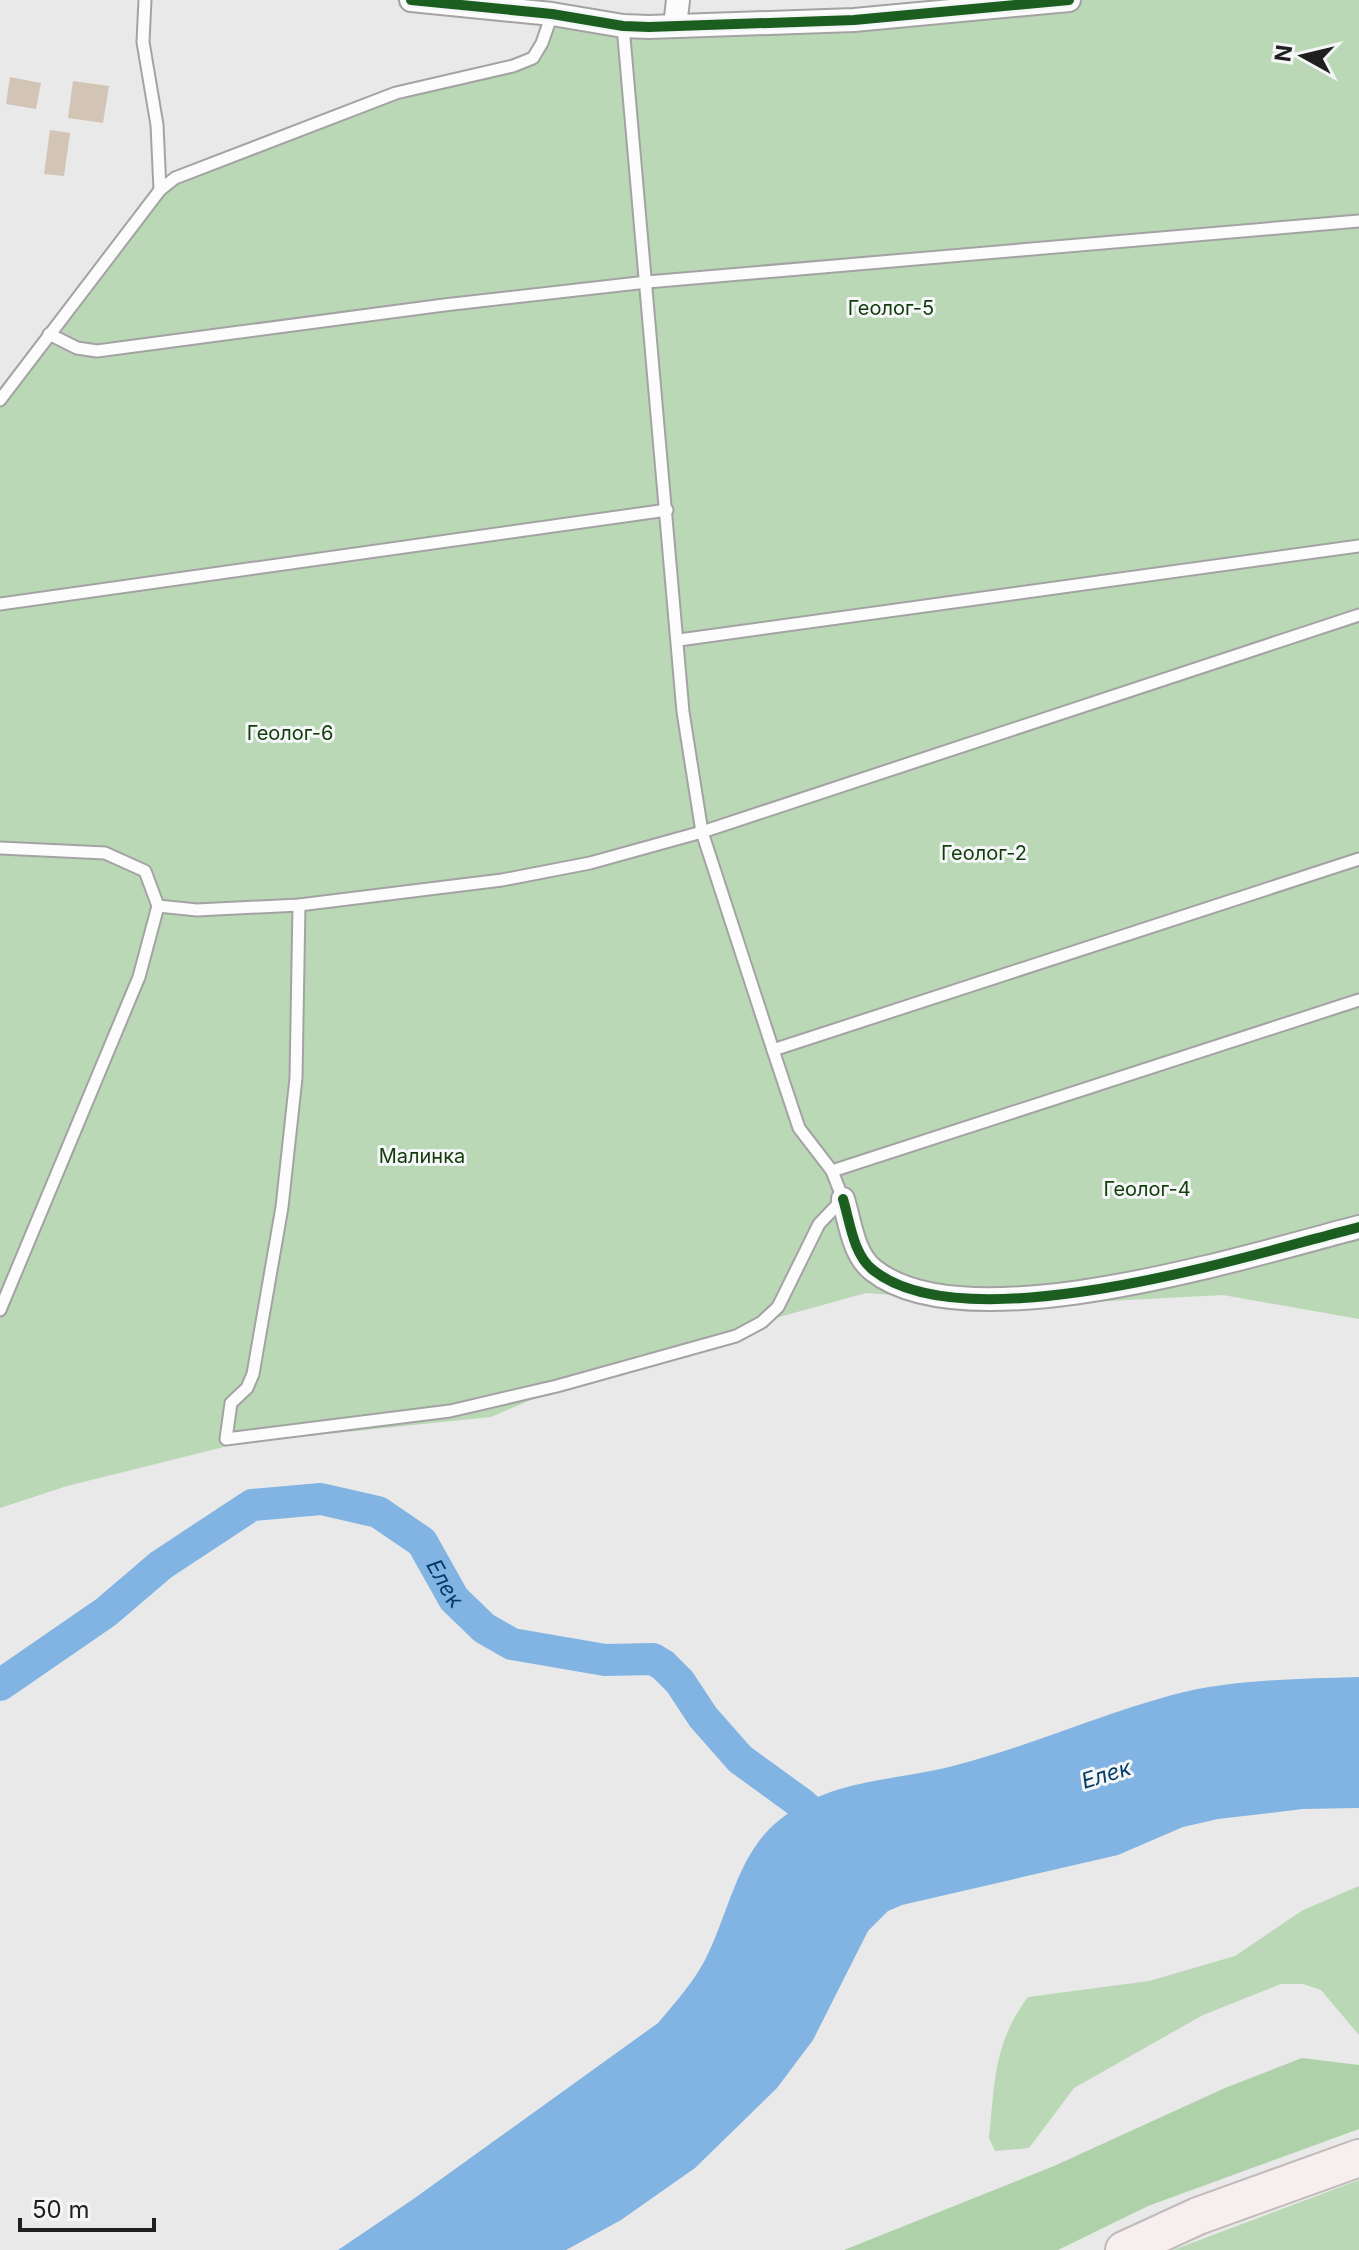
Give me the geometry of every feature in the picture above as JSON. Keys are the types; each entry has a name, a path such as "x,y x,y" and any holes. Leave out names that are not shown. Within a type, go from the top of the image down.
{"highway":[{"path":"1124,2250 1198,2216 1359,2158"}],"street":[{"path":"411,0 552,14 623,26 854,20 890,8 1069,0"},
{"path":"675,26 678,0"},
{"path":"843,1199 858,1252 872,1269 891,1281 924,1294 966,1298 1044,1298 1109,1288 1197,1269 1359,1227"}],"lane":[{"path":"145,0 143,42 157,125 160,190"},
{"path":"2,396 160,190 175,178 396,93 533,58 552,14"},
{"path":"299,905 296,1078 282,1207 253,1374 247,1388 231,1403 226,1439 450,1411 557,1386 736,1336 762,1322 778,1307 819,1224 843,1199 832,1171 799,1128 702,832 685,727 623,26"},
{"path":"49,334 77,348 97,351 444,305 647,282 1359,221"},
{"path":"0,604 667,510"},
{"path":"679,640 1359,546"},
{"path":"158,906 197,910 299,905 502,880 590,863 702,832 1359,615"},
{"path":"0,848 105,853 145,871 158,906 139,977 0,1310"},
{"path":"773,1050 1359,859"},
{"path":"832,1171 1359,1000"}],"green space":[{"path":"1054,0 1359,0 1359,1319 1223,1295 1032,1305 866,1293 623,1360 491,1417 240,1443 67,1486 0,1508 0,392 158,188 383,104 522,69 542,58 555,27"},
{"path":"1359,1886 1359,2035 1321,1990 1303,1984 1281,1984 1203,2015 1074,2088 1029,2148 995,2151 989,2138 998,2064 1008,2031 1028,1997 1149,1981 1235,1956 1303,1910"},
{"path":"1302,2058 1359,2065 1359,2129 1148,2206 1058,2250 844,2250 1054,2166 1225,2088"},
{"path":"1359,2180 1359,2250 1173,2250"}],"water":[{"path":"1359,1677 1359,1808 1303,1809 1218,1819 1183,1827 1118,1855 902,1905 888,1911 868,1931 813,2040 777,2088 695,2168 621,2220 566,2250 338,2250 658,2023 705,1960 752,1851 777,1822 797,1808 840,1789 953,1766 1172,1695 1241,1683"}],"building":[{"path":"10,77 41,83 36,109 6,104"},
{"path":"73,81 109,86 103,123 68,118"},
{"path":"50,130 70,133 64,176 44,174"}],"waterway":[{"name":"Елек","path":"0,1685 106,1612 161,1565 252,1505 321,1499 378,1512 422,1542 454,1599 484,1628 512,1644 605,1660 653,1659 663,1665 740,1759 802,1804 833,1833"}],"cycle path":[{"path":"411,0 649,27 854,20 1069,0"},
{"path":"843,1199 857,1247 873,1270 916,1291 973,1299 1039,1297 1110,1287 1182,1273 1359,1227"}],"park label":[{"name":"Геолог-5","path":"891,308"},
{"name":"Геолог-6","path":"290,733"},
{"name":"Геолог-2","path":"984,853"},
{"name":"Малинка","path":"422,1156"},
{"name":"Геолог-4","path":"1147,1189"}]}
